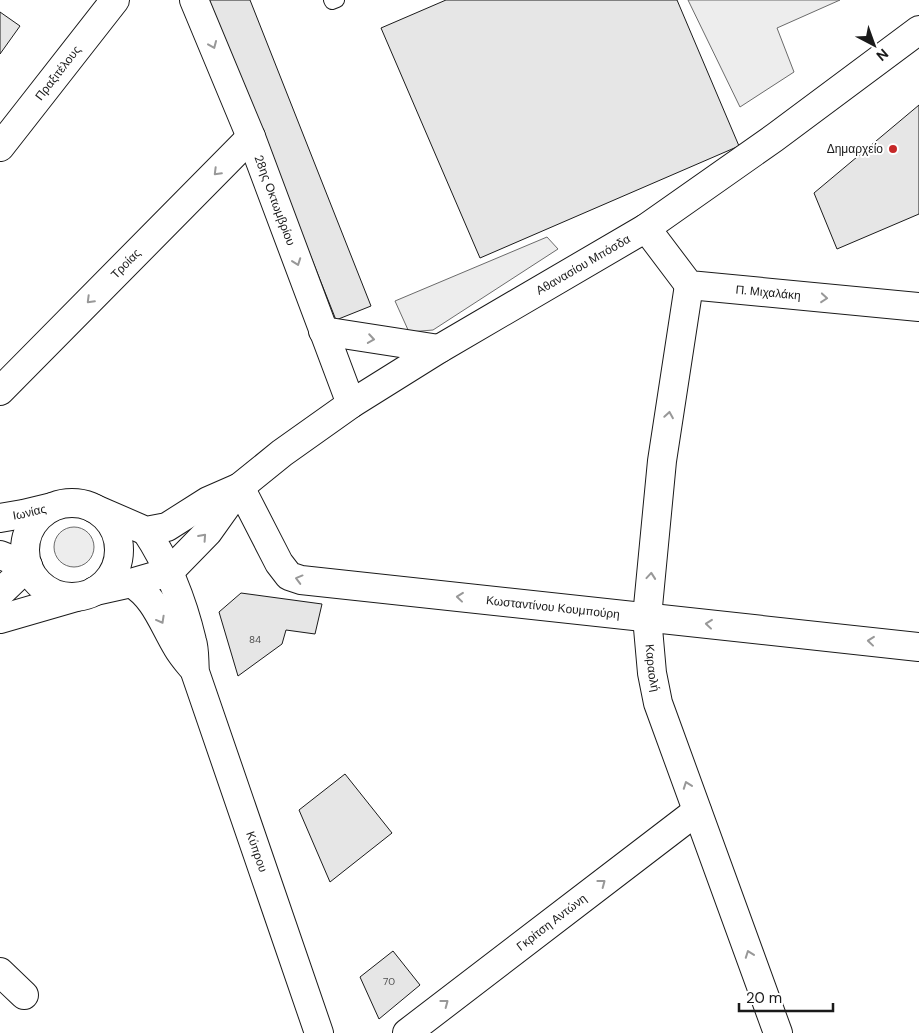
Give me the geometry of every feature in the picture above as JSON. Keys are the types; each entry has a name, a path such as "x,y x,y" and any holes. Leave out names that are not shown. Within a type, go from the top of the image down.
{"street":[{"name":"Πραξιτέλους","path":"0,147 115,0"},
{"name":"28ης Οκτωμβρίου","path":"194,0 251,137 322,331 351,404"},
{"name":"Αθανασίου Μπόσδα","path":"146,531 167,527 208,501 240,487 282,453 351,404 439,349 646,228 774,138 919,30"},
{"name":"Τροίας","path":"0,391 251,137"},
{"path":"646,228 689,285"},
{"name":"Π. Μιχαλάκη","path":"689,285 919,307"},
{"name":"Καραολή","path":"689,285 662,461 647,617 652,673 658,704 778,1033"},
{"path":"322,331 439,349"},
{"name":"Αθανασίου Μπόσδα","path":"131,583 169,572 208,532 240,487"},
{"name":"Κωσταντίνου Κουμπούρη","path":"240,487 279,564 289,576 301,580 919,647"},
{"path":"93,508 107,518 116,532 120,549 117,566 113,573 102,586 85,594 61,596 44,588 28,566 25,547 30,529 42,514 49,509 58,505 77,503 93,508 146,531"},
{"name":"Ιωνίας","path":"0,518 58,505"},
{"name":"Κύπρου","path":"146,531 159,550 169,572 193,642 195,672 320,1033"},
{"path":"0,555 28,566"},
{"path":"0,593 28,566"},
{"path":"0,619 85,594 131,583"},
{"name":"Κύπρου","path":"131,583 150,599 177,648 195,672"},
{"name":"Γκρίτση Αντώνη","path":"407,1033 697,811"},
{"path":"0,972 24,995"}],"lane":[{"path":"331,0 332,2 337,0"}],"shaded area":[{"path":"688,0 840,0 777,28 794,72 740,107"},
{"path":"547,237 558,249 433,330 409,332 395,301"},
{"path":"74,527 88,533 94,547 88,561 74,567 60,561 54,547 60,533"}],"building":[{"path":"209,0 250,0 371,306 336,320"},
{"path":"446,0 677,0 739,146 480,258 381,28"},
{"path":"0,12 20,26 0,54"},
{"name":"Δημαρχείο","path":"919,105 919,214 837,249 814,193"},
{"path":"241,593 322,604 315,634 286,630 282,644 238,676 219,612"},
{"path":"345,774 392,833 330,882 299,810"},
{"path":"393,951 420,985 379,1019 360,977"}],"place":[{"name":"Δημαρχείο","path":"893,149"}]}
